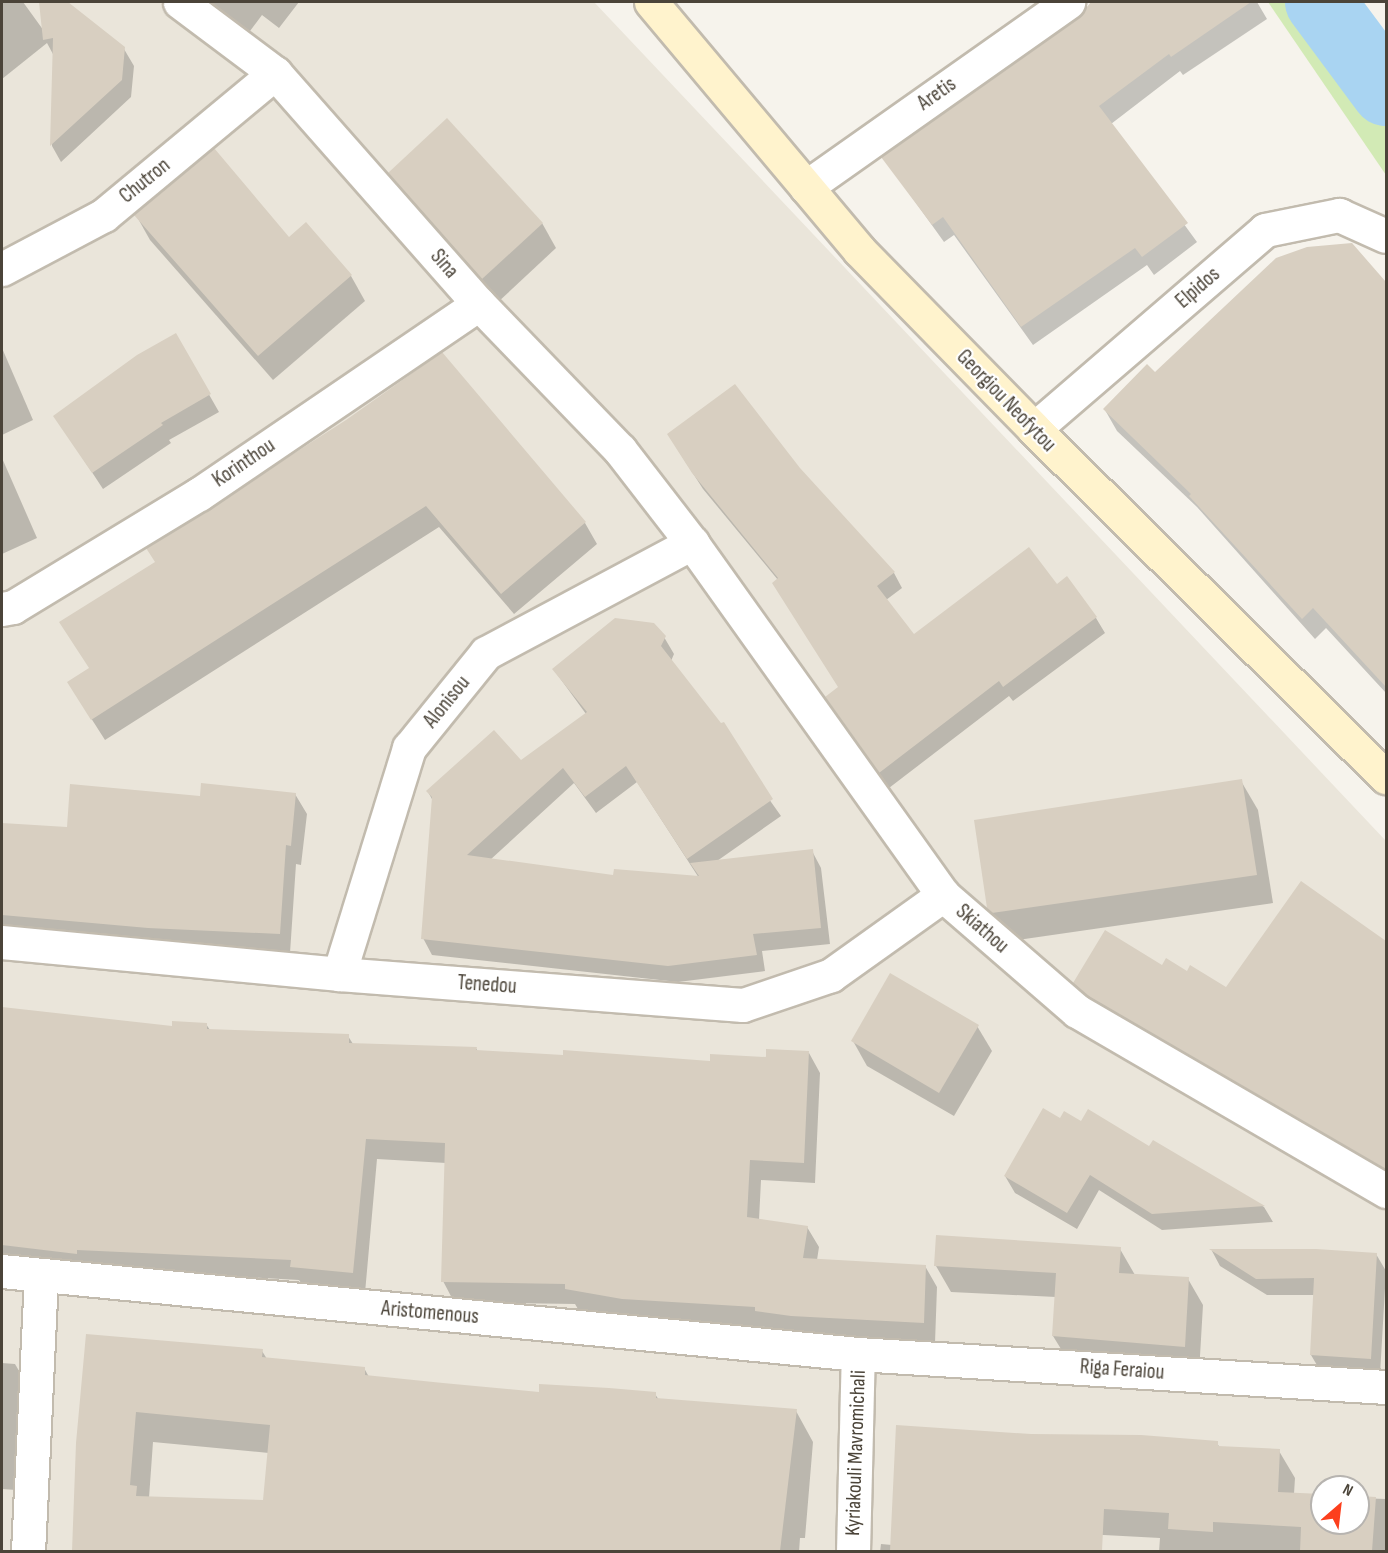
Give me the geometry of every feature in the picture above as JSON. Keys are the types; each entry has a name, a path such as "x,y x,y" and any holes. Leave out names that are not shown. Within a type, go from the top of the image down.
{"street":[{"name":"Sina","path":"180,2 275,73 479,304 620,450 692,543"},
{"name":"Georgiou Neofytou","path":"651,2 860,250 1034,429 1386,777"},
{"name":"Aretis","path":"806,187 1068,2"},
{"name":"Chutron","path":"2,269 104,215 275,73"},
{"name":"Elpidos","path":"1034,429 1265,230 1339,215 1386,236"},
{"name":"Korinthou","path":"2,609 13,607 199,494 479,304"},
{"name":"Skiathou","path":"692,543 944,895 1077,1011 1386,1191"},
{"name":"Alonisou","path":"339,974 409,748 486,653 692,543"},
{"name":"Tenedou","path":"2,942 339,974 743,1005 831,975 944,895"},
{"name":"Aristomenous","path":"2,1271 41,1277 858,1354"},
{"path":"28,1551 41,1277"},
{"name":"Riga Feraiou","path":"858,1354 1386,1387"},
{"name":"Kyriakouli Mavromichali","path":"853,1551 858,1354"}],"shaded area":[{"path":"2,2 594,2 1386,841 1386,1551 2,1552"}],"green space":[{"path":"1268,2 1322,2 1386,87 1386,175"}],"building":[{"path":"39,2 68,2 125,47 122,80 50,146 53,38 43,40"},
{"path":"1091,2 1251,2 1171,57 1169,54 1099,106 1188,223 1142,257 1135,248 1021,327 943,217 932,225 881,157 1079,17"},
{"path":"447,118 543,223 482,279 388,173"},
{"path":"214,148 289,237 306,222 352,275 258,356 134,215"},
{"path":"1352,243 1386,282 1386,687 1313,608 1302,619 1189,496 1191,494 1103,409 1147,364 1155,372 1276,258 1307,247"},
{"path":"176,333 211,394 161,423 163,425 92,473 53,416 137,355"},
{"path":"442,352 586,522 501,594 426,506 91,720 67,682 89,668 59,622 155,562 146,548 346,420"},
{"path":"735,384 800,468 895,572 877,586 914,634 1029,547 1057,584 1067,576 1097,617 1003,687 999,681 879,773 825,697 838,687 772,583 778,578 692,473 667,434"},
{"path":"615,618 654,623 666,636 661,646 721,723 724,722 773,799 687,859 626,766 585,797 563,768 467,855 613,875 614,869 699,876 690,863 813,849 821,928 753,934 757,955 668,966 421,939 432,797 426,791 494,730 521,760 587,712 552,669"},
{"path":"1242,779 1257,875 992,913 987,908 974,820"},
{"path":"201,783 296,793 291,846 286,845 280,934 148,928 2,915 2,823 67,827 70,784 200,796"},
{"path":"1301,881 1386,941 1386,1170 1088,996 1073,983 1105,930 1162,965 1166,958 1187,971 1190,965 1226,987"},
{"path":"890,973 979,1025 939,1093 851,1041"},
{"path":"2,1007 172,1026 172,1021 207,1023 207,1029 349,1034 349,1043 477,1047 476,1050 563,1055 563,1050 710,1061 710,1054 766,1057 766,1049 809,1051 804,1163 750,1160 747,1217 808,1226 803,1258 926,1265 924,1323 791,1316 755,1311 755,1307 622,1299 565,1289 565,1284 441,1282 445,1143 366,1139 353,1273 290,1267 291,1260 77,1250 77,1254 2,1245"},
{"path":"1043,1108 1060,1118 1064,1111 1081,1121 1088,1109 1149,1146 1153,1140 1265,1206 1152,1214 1090,1175 1067,1213 1004,1176"},
{"path":"936,1235 1121,1247 1119,1273 1189,1277 1185,1347 1052,1336 1056,1273 934,1266"},
{"path":"1209,1249 1316,1249 1377,1253 1371,1359 1310,1355 1314,1278 1256,1279"},
{"path":"86,1334 263,1349 262,1357 365,1367 365,1375 539,1392 539,1384 609,1388 656,1392 656,1398 797,1409 780,1551 72,1551 76,1443","holes":["136,1412 270,1425 263,1500 136,1496 137,1486 130,1485"]},
{"path":"896,1425 1031,1434 1141,1435 1218,1441 1218,1446 1280,1449 1278,1492 1310,1493 1310,1535 1370,1535 1370,1497 1376,1497 1372,1551 1300,1551 1301,1527 1213,1522 1213,1532 1168,1529 1169,1513 1104,1509 1102,1551 890,1551"}],"waterway":[{"path":"1320,2 1386,91"}]}
